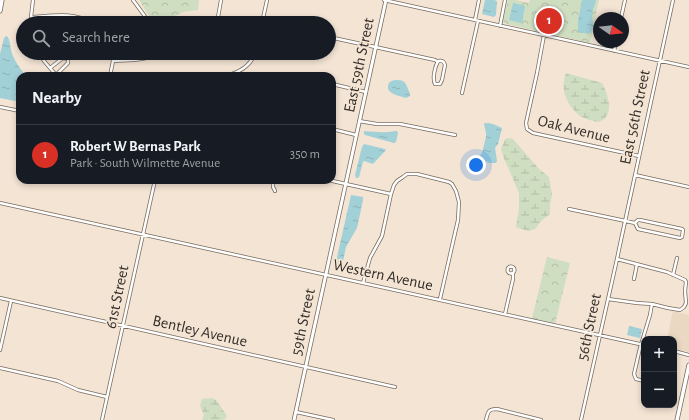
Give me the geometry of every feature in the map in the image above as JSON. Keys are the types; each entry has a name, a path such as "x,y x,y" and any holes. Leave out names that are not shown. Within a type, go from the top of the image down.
{"main road":[{"path":"0,11 2,0"},
{"path":"677,420 689,367"}],"street":[{"path":"31,16 33,0"},
{"path":"133,0 144,16"},
{"path":"218,16 222,0"},
{"path":"264,16 267,0"},
{"path":"385,0 689,67"},
{"name":"East 59th Street","path":"336,228 385,0"},
{"path":"462,93 477,20 479,0"},
{"path":"500,26 505,0"},
{"path":"622,12 625,0"},
{"name":"East 56th Street","path":"621,240 673,0"},
{"path":"50,16 76,16"},
{"name":"Oak Avenue","path":"544,35 526,123 527,129 533,133 639,156"},
{"path":"336,39 435,60 438,62 443,61 445,65 442,80 440,84 435,84 434,80 438,62"},
{"path":"43,60 53,72"},
{"path":"50,68 60,60"},
{"path":"59,72 68,63 68,60"},
{"path":"111,72 113,60"},
{"path":"237,72 242,70 251,60"},
{"path":"336,85 366,92"},
{"path":"0,107 16,110"},
{"path":"359,121 377,124 400,124 455,135"},
{"path":"336,130 356,135"},
{"path":"363,283 370,258 382,236 394,186 397,181 408,174 418,174 449,182 454,186 459,202 459,214 440,299"},
{"path":"635,175 689,187"},
{"path":"336,182 391,194"},
{"name":"61st Street","path":"102,420 154,184"},
{"path":"273,184 275,191"},
{"name":"Western Avenue","path":"0,203 641,345"},
{"path":"569,209 635,223 640,220 682,229 682,237 680,238 638,229 635,223"},
{"name":"59th Street","path":"294,420 336,228"},
{"name":"56th Street","path":"581,420 621,240"},
{"path":"674,275 677,258"},
{"path":"608,298 652,304 680,310 686,303 686,282 683,279 663,271 617,259"},
{"path":"634,279 637,264"},
{"path":"505,314 513,273"},
{"name":"Bentley Avenue","path":"0,298 395,387"},
{"path":"0,350 11,301"},
{"path":"645,336 652,304"},
{"path":"641,351 634,374 636,379 641,380"},
{"path":"677,352 689,355"},
{"path":"0,368 58,381 78,390 107,397"},
{"path":"486,420 491,409 497,409 541,420"},
{"path":"296,412 334,420"}],"shaded area":[{"path":"673,311 689,315 689,352 677,350 677,336 668,336"}],"green space":[{"path":"139,0 199,0 198,10 183,12 175,16 149,16"},
{"path":"508,0 529,3 530,0 599,0 596,12 593,12 593,29 590,43 504,23 503,20"},
{"path":"566,73 602,83 609,101 609,111 603,120 598,122 586,119 573,109 567,101 564,92 564,78"},
{"path":"505,139 513,139 538,168 549,177 552,194 550,214 542,220 535,229 528,231 516,227 519,208 519,193 501,149"},
{"path":"547,257 570,263 555,324 532,318"},
{"path":"213,398 217,401 227,416 224,420 202,420 204,415 200,406 202,399"}],"water":[{"path":"485,0 497,1 496,15 494,17 482,14"},
{"path":"582,0 596,0 592,14 593,28 591,32 588,34 578,32 578,21"},
{"path":"513,3 525,6 521,23 509,20"},
{"path":"7,36 14,59 23,72 16,72 16,101 0,98 0,54 4,38"},
{"path":"395,80 405,83 410,96 406,98 395,94 388,89 391,81"},
{"path":"484,123 493,124 502,128 498,144 495,148 496,163 490,163 478,158 482,153 486,137"},
{"path":"364,131 397,131 398,133 396,142 394,143 365,135"},
{"path":"364,144 386,150 373,164 364,161 359,177 356,178 355,175"},
{"path":"351,195 363,197 363,200 357,228 346,247 340,269 336,268 335,266"},
{"path":"629,326 642,329 640,338 627,335"}],"place":[{"name":"Robert W Bernas Park","path":"549,21"}]}
